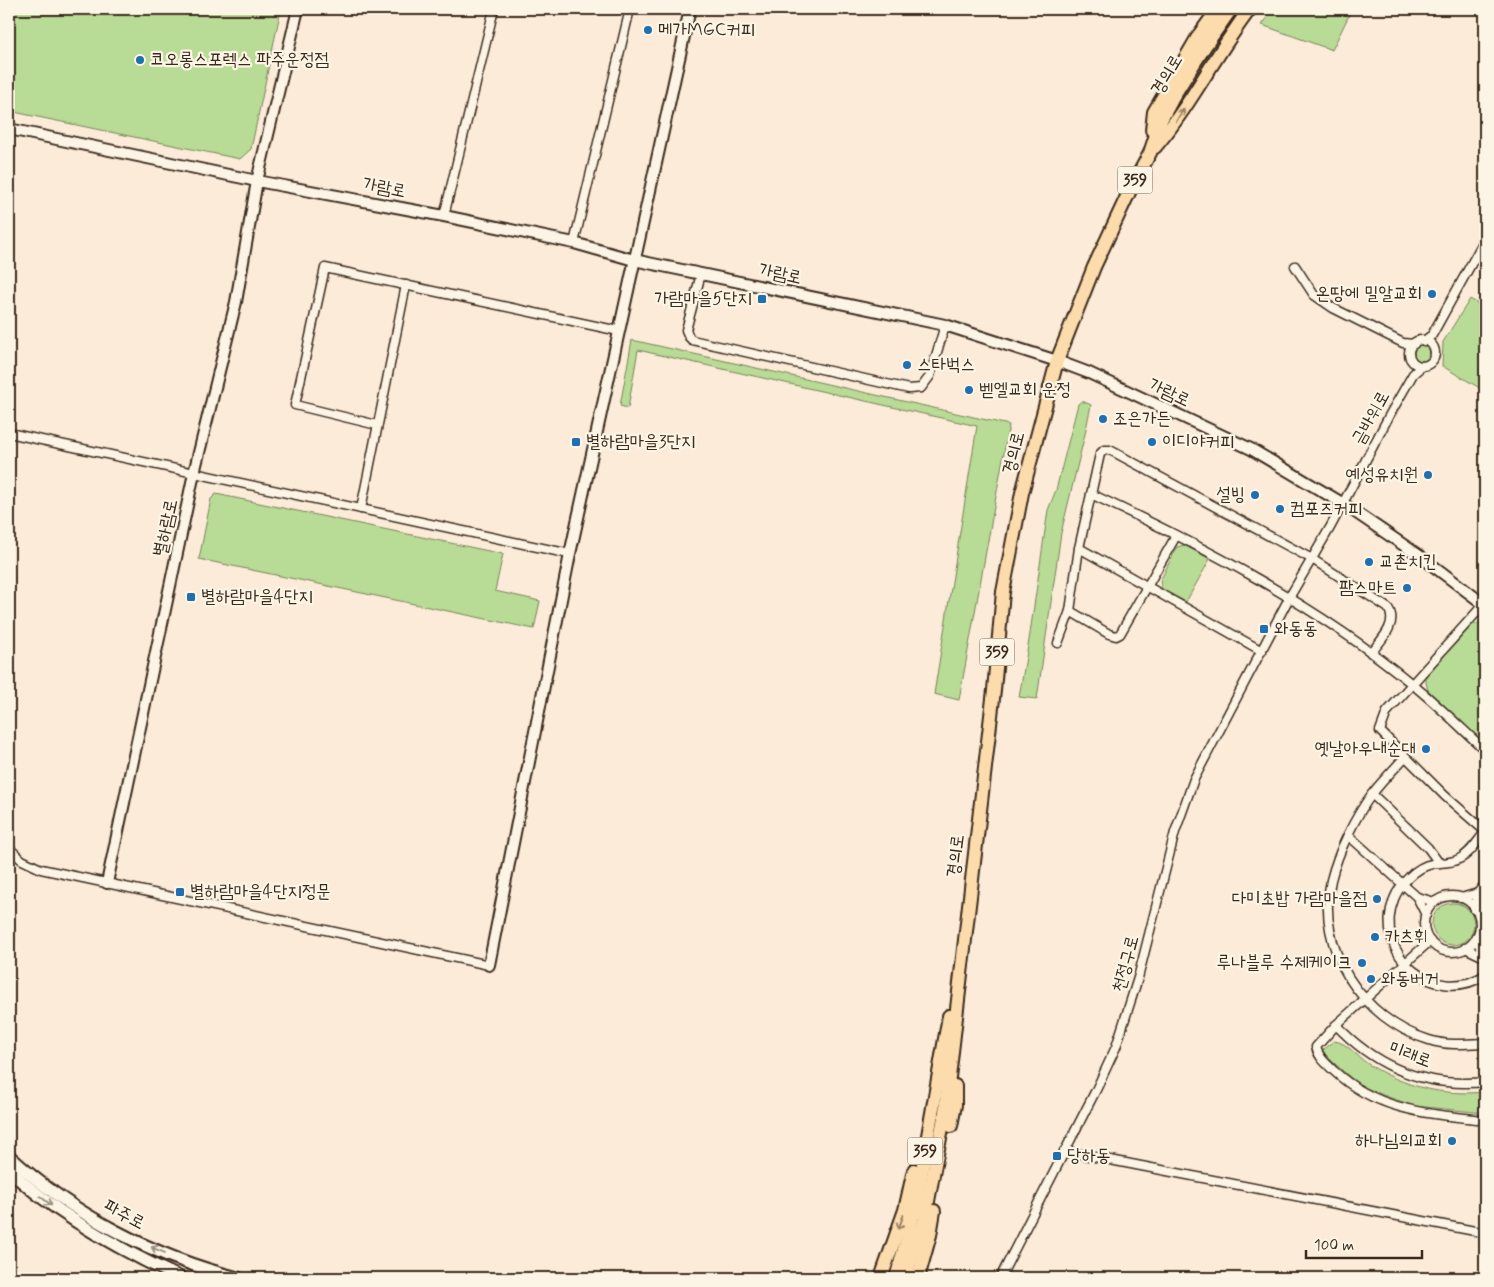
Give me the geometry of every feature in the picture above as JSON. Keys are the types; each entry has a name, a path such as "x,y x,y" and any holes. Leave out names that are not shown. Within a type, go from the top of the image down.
{"main road":[{"path":"1150,153 1154,112 1199,35 1218,9"},
{"name":"경의로","path":"896,1278 915,1210 952,1024 964,948 994,690 1003,592 1022,493 1057,361 1094,267 1150,153 1161,120 1205,46 1231,9"},
{"path":"1150,153 1174,125 1250,9"},
{"path":"882,1278 905,1210 952,1024"},
{"path":"918,1278 930,1235 955,1105 952,1024"},
{"name":"경의로","path":"906,1278 926,1213 945,1112 952,1024"},
{"name":"파주로","path":"9,1156 59,1197 98,1222 143,1244 203,1269 238,1278"},
{"name":"파주로","path":"9,1170 52,1206 136,1258 181,1278"}],"street":[{"name":"별하람로","path":"107,883 194,474 236,302 257,181 298,9"},
{"path":"444,216 494,9"},
{"path":"574,243 630,9"},
{"path":"9,848 22,860 41,869 489,965 570,554 690,9"},
{"name":"가람로","path":"9,129 257,181 444,216 574,243 634,260 945,325 1057,361 1088,373 1251,449 1342,503 1424,559 1484,604"},
{"path":"1424,341 1432,335 1485,239"},
{"path":"1295,266 1314,295 1333,308 1411,348"},
{"path":"377,425 295,404 325,268 619,331"},
{"path":"701,274 686,330 692,340 909,389 921,388 928,380 945,325"},
{"path":"361,509 406,285"},
{"path":"1413,374 1433,360 1435,352 1432,346 1432,335"},
{"path":"1413,374 1413,362 1410,358 1411,348 1418,341 1424,341 1432,346"},
{"path":"1413,362 1422,366"},
{"name":"금바위로","path":"1312,559 1413,374"},
{"path":"9,433 570,554"},
{"path":"1058,643 1070,611 1079,548 1100,454 1104,450 1110,450 1312,559 1388,608 1391,612 1392,620 1390,626 1370,653"},
{"path":"1091,494 1176,536 1289,598 1316,615 1412,684 1485,750"},
{"path":"1070,611 1116,636 1120,634 1176,536"},
{"path":"1079,548 1262,651"},
{"name":"천정구로","path":"1000,1278 1106,1069 1138,978 1175,832 1194,779 1289,598 1312,559"},
{"path":"1484,604 1387,712 1380,731 1485,832 1467,854 1457,860 1430,864 1414,873 1402,885 1394,898 1388,928 1396,950 1404,964 1420,976 1445,984 1459,985 1479,979 1485,975"},
{"path":"1405,757 1372,794 1338,858 1331,881 1328,907 1331,932 1338,958 1350,981 1364,999 1382,1016 1406,1031 1430,1041 1462,1045 1485,1043"},
{"path":"1372,794 1428,848 1439,864"},
{"path":"1349,836 1417,897 1434,902"},
{"path":"1475,910 1478,893 1485,884"},
{"path":"1461,898 1478,893"},
{"path":"1447,896 1461,898 1472,905 1475,910 1480,922 1479,931 1469,946 1452,952 1442,950 1430,941 1425,930 1424,921 1426,915 1434,902 1447,896"},
{"path":"1417,897 1426,915"},
{"path":"1476,937 1485,957"},
{"path":"1430,941 1336,1025 1316,1047 1323,1060 1356,1089 1399,1108 1485,1120"},
{"path":"1465,948 1485,957"},
{"name":"미래로","path":"1336,1025 1350,1039 1377,1060 1396,1070 1412,1076 1452,1083 1485,1082"},
{"path":"1064,1151 1485,1233"}],"green space":[{"name":"코오롱스포렉스 파주운정점","path":"9,9 281,9 251,149 240,159 9,111"},
{"path":"1274,9 1352,9 1332,50 1262,25"},
{"path":"1470,299 1485,308 1485,391 1442,366 1443,342"},
{"path":"632,340 1009,425 959,700 934,694 977,426 638,350 628,408 620,406"},
{"path":"1422,345 1428,347 1430,353 1428,359 1422,361 1416,359 1414,353 1416,347"},
{"path":"1082,401 1091,405 1061,533 1037,699 1019,697 1048,510 1056,490 1078,404"},
{"path":"216,494 503,554 495,591 540,601 534,629 199,559 211,499"},
{"path":"1184,545 1210,559 1186,602 1162,590 1160,581 1177,547"},
{"path":"1480,623 1485,625 1485,744 1428,690 1426,683 1426,676 1472,625"},
{"path":"1457,903 1465,906 1471,912 1474,924 1471,936 1465,942 1449,945 1441,942 1435,936 1432,920 1435,912 1441,906"},
{"path":"1334,1041 1343,1044 1368,1064 1382,1072 1410,1084 1453,1093 1485,1092 1485,1113 1415,1106 1359,1085 1326,1056 1323,1050"}],"place":[{"name":"메가MGC커피","path":"648,30"},
{"name":"코오롱스포렉스 파주운정점","path":"140,60"},
{"name":"온땅에 밀알교회","path":"1432,294"},
{"name":"가람마을5단지","path":"762,299"},
{"name":"스타벅스","path":"907,365"},
{"name":"벧엘교회 운정","path":"969,390"},
{"name":"조은가든","path":"1103,419"},
{"name":"별하람마을3단지","path":"576,442"},
{"name":"이디야커피","path":"1152,442"},
{"name":"예성유치원","path":"1428,475"},
{"name":"설빙","path":"1255,495"},
{"name":"컴포즈커피","path":"1280,509"},
{"name":"교촌치킨","path":"1369,562"},
{"name":"팜스마트","path":"1407,588"},
{"name":"별하람마을4단지","path":"191,597"},
{"name":"와동동","path":"1264,629"},
{"name":"옛날아우내순대","path":"1426,749"},
{"name":"별하람마을4단지정문","path":"180,892"},
{"name":"다미초밥 가람마을점","path":"1377,899"},
{"name":"카츠휘","path":"1375,937"},
{"name":"루나블루 수제케이크","path":"1362,963"},
{"name":"와동버거","path":"1371,979"},
{"name":"하나님의교회","path":"1452,1141"},
{"name":"당하동","path":"1057,1156"}]}
